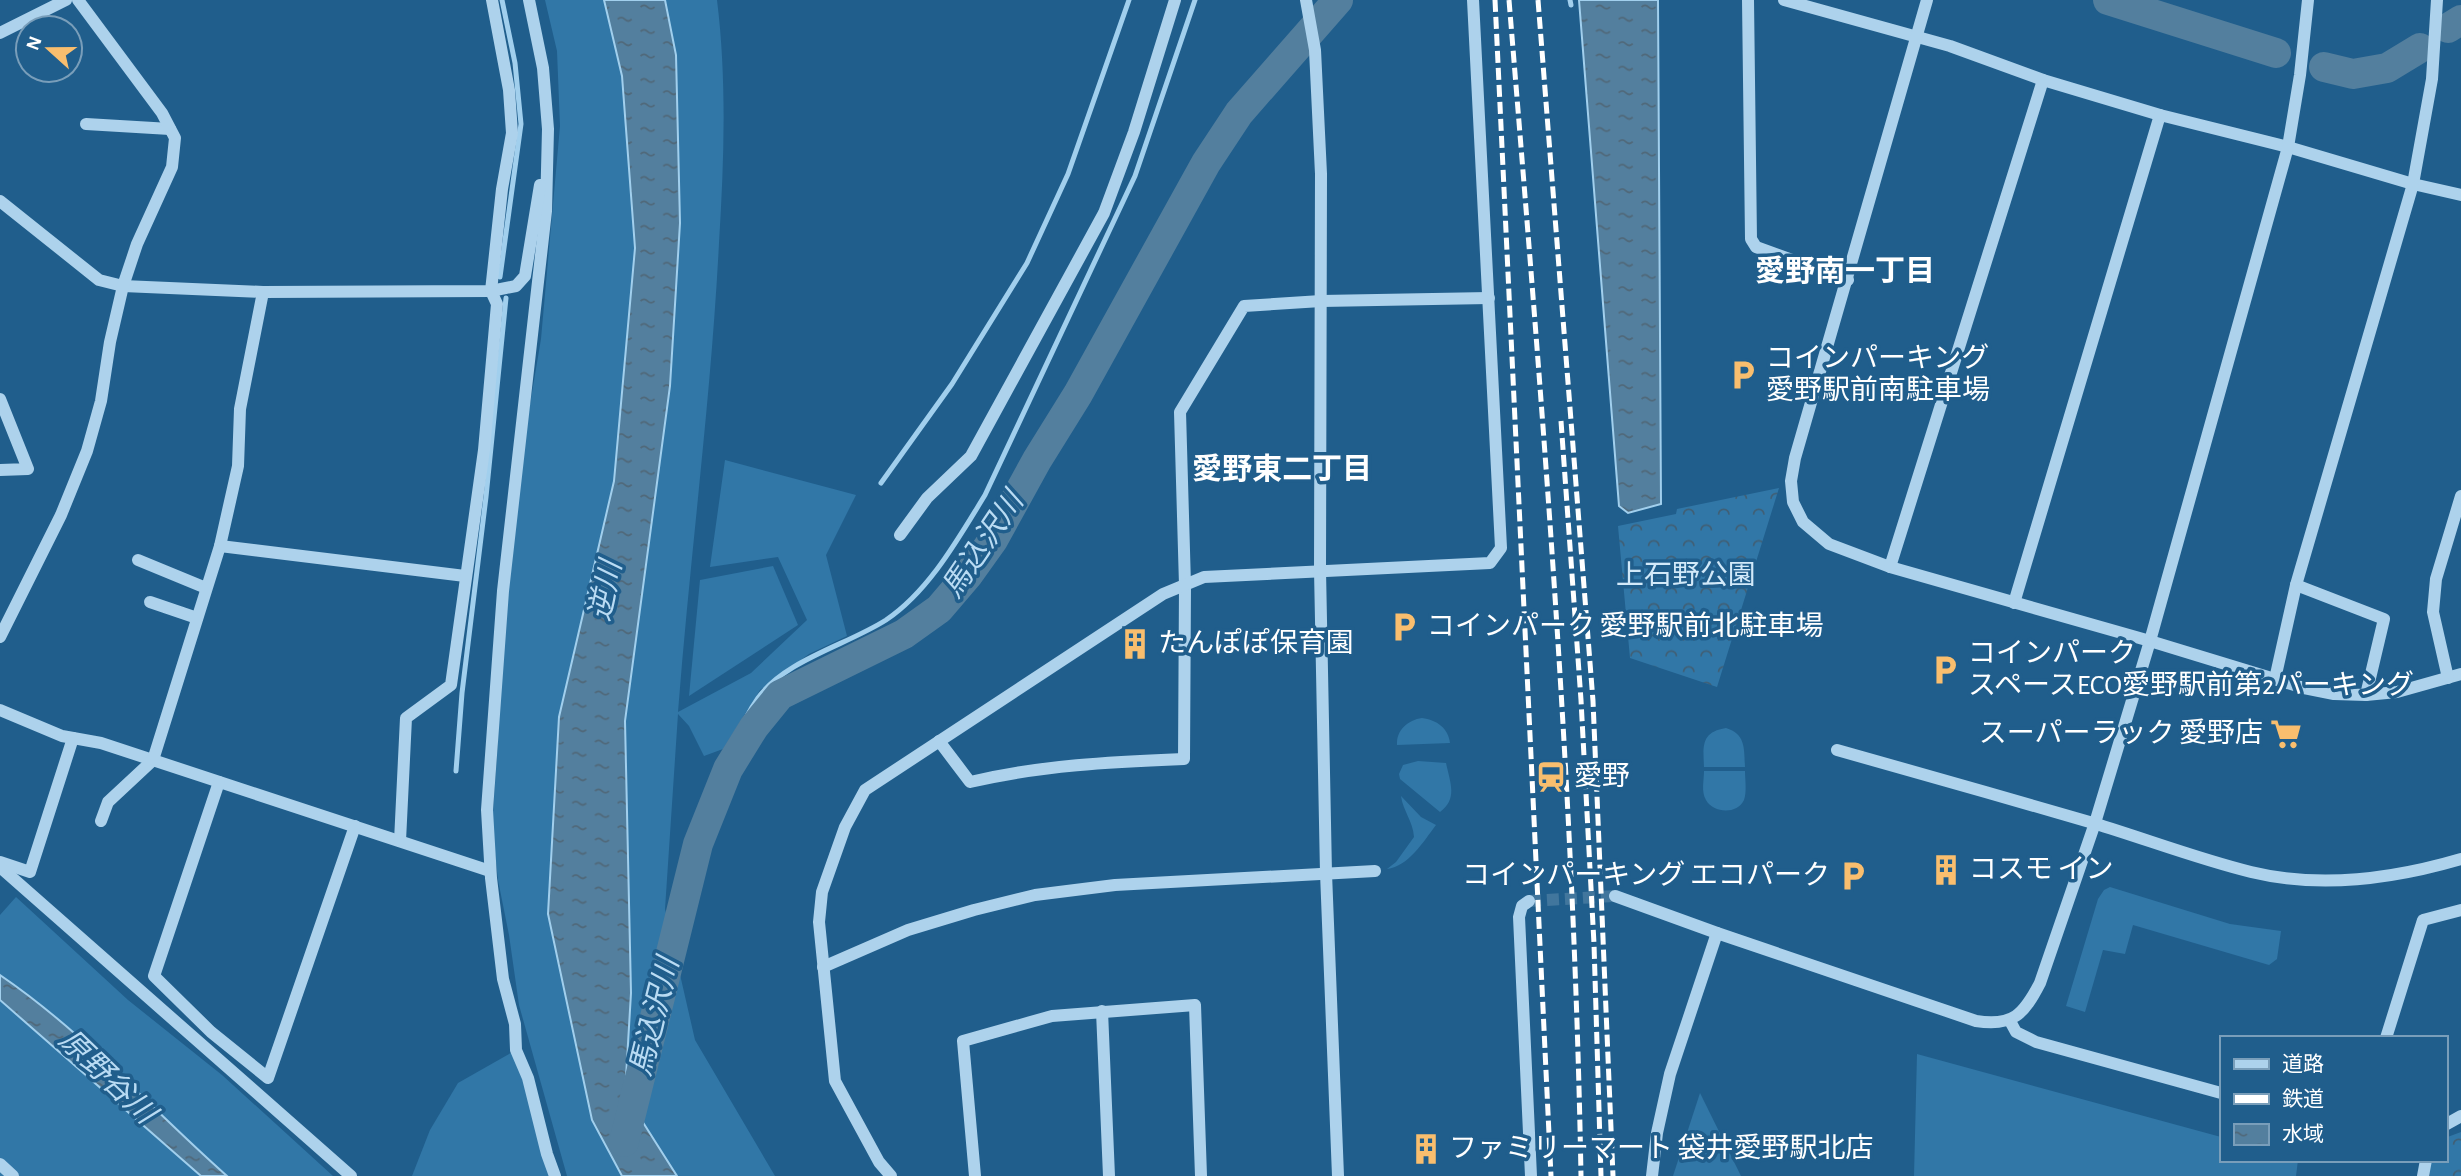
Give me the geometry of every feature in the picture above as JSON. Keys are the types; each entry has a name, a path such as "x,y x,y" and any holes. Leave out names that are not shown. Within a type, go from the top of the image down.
{"street":[{"path":"0,33 66,0"},
{"path":"0,637 61,515 87,451 101,401 123,286 137,244 172,167 175,138 162,113 78,0"},
{"path":"400,841 406,718 451,685 486,423 497,304 491,291 502,189 512,133 509,90 492,0"},
{"path":"529,0 543,68 547,148 546,211 504,577 486,810 490,871 503,979 515,1024 516,1049 528,1078 555,1176"},
{"path":"900,535 927,498 971,456 1104,213 1135,132 1175,0"},
{"path":"1306,0 1315,50 1321,174 1320,569 1326,873 1338,1176"},
{"path":"891,1176 878,1162 835,1081 819,922 822,892 845,827 865,790 1163,594 1204,577 1320,569 1490,563 1501,548 1473,0"},
{"path":"1748,0 1751,239 1756,247 1847,280"},
{"path":"1784,0 1950,46 2043,80 2160,115 2461,195"},
{"path":"1927,0 1795,458 1791,481 1793,502 1802,522 1829,544 1890,567 2304,688 2334,694 2366,695 2397,692 2455,676 2433,612 2436,579 2461,496"},
{"path":"1615,896 1976,1021 1996,1024 2010,1021 2028,1007 2040,983 2095,824 2150,641 2287,147 2300,75 2308,0"},
{"path":"2275,679 2296,585 2413,184 2432,79 2437,0"},
{"path":"1890,567 2043,80"},
{"path":"2014,603 2160,115"},
{"path":"86,124 170,129"},
{"path":"0,201 99,280 123,286 263,292 491,291 516,286 525,276 547,148"},
{"path":"102,821 108,802 153,760 220,546 238,466 240,409 263,292"},
{"path":"939,741 970,782 1007,773 1063,765 1184,759 1185,585 1180,412 1244,306 1321,301 1489,298"},
{"path":"0,398 28,469 0,470"},
{"path":"220,546 466,576"},
{"path":"138,560 206,588"},
{"path":"2296,585 2384,619 2366,695"},
{"path":"150,602 197,618"},
{"path":"0,710 62,736 101,743 490,871"},
{"path":"0,865 30,872 73,738"},
{"path":"1837,750 2252,872 2332,881 2392,876 2461,859"},
{"path":"219,782 154,976 211,1032 268,1079 355,826"},
{"path":"0,865 351,1176"},
{"path":"823,967 908,930 1035,895 1115,884 1375,871"},
{"path":"1529,901 1522,906 1519,917 1531,1176"},
{"path":"2387,1036 2423,920 2461,910"},
{"path":"1652,1176 1657,1133 1670,1074 1717,933"},
{"path":"975,1176 962,1041 1052,1016 1195,1005 1201,1176"},
{"path":"1102,1011 1109,1176"},
{"path":"2010,1021 2016,1032 2036,1042 2220,1093"},
{"path":"0,1164 13,1176"}],"green space":[{"path":"545,0 717,0 723,91 721,213 711,361 678,712 751,673 807,620 778,557 710,567 725,460 856,495 826,555 847,636 809,654 760,690 723,749 704,756 689,726 678,714 665,909 695,1040 775,1176 567,1176 519,1005 498,880 492,826 498,741 497,652 526,428 541,339 560,126 557,51"},
{"name":"上石野公園","path":"1779,488 1717,687 1630,658 1618,526 1676,514 1677,509"},
{"path":"773,566 798,625 689,696 700,580"},
{"path":"1422,718 1441,726 1450,743 1397,745 1404,727"},
{"path":"1726,728 1741,738 1745,767 1704,767 1705,741 1712,733"},
{"path":"1418,761 1446,763 1451,796 1446,807 1440,812 1400,779 1403,765"},
{"path":"1704,771 1745,771 1745,793 1741,805 1731,810 1719,810 1709,804 1704,793"},
{"path":"1401,796 1421,817 1436,825 1409,858 1387,869 1396,862 1414,837"},
{"path":"2110,887 2230,924 2281,931 2277,959 2269,965 2133,925 2125,954 2103,950 2085,1012 2066,1006 2098,899 2104,890"},
{"path":"16,897 128,1000 222,1075 333,1176 0,1176 0,915"},
{"path":"516,1050 555,1176 412,1176 430,1130 458,1083"},
{"path":"1917,1054 2220,1137 2220,1162 2298,1162 2296,1176 1914,1176"},
{"path":"1700,1093 1741,1176 1673,1176"},
{"path":"2461,1132 2461,1176 2425,1176 2427,1162 2447,1162 2447,1137"}],"water":[{"name":"逆川","path":"604,0 665,0 676,55 680,223 670,386 625,721 631,993 625,1094 677,1176 622,1176 592,1120 548,914 559,717 614,481 635,248 622,76"},
{"path":"1579,0 1658,0 1661,504 1628,513 1619,506"},
{"name":"原野谷川","path":"0,975 31,997 89,1046 227,1176 201,1176 0,1000"}],"waterway":[{"path":"500,277 521,124 515,63 502,0"},
{"path":"881,483 952,384 1027,263 1068,174 1129,0"},
{"path":"711,811 736,738 758,698 784,673 870,629 901,608 942,563 985,495 1135,176 1195,0"},
{"name":"馬込沢川","path":"624,1142 698,844 728,769 754,727 780,695 904,634 939,609 968,575 993,540 1037,460 1078,394 1206,163 1239,113 1338,0"},
{"path":"1570,0 1571,5"},
{"name":"馬込沢川","path":"2108,0 2276,53"},
{"name":"馬込沢川","path":"2448,28 2461,20"},
{"name":"馬込沢川","path":"2324,67 2353,74 2387,68 2420,48"},
{"path":"456,771 462,693 486,497 506,298"}],"tunnel":[{"path":"1529,901 1615,896"}],"railway":[{"path":"1495,0 1551,1176"},
{"path":"1509,0 1564,734 1581,1176"},
{"path":"1538,0 1593,701 1613,1176"},
{"path":"1561,421 1581,700 1594,944 1601,1176"}],"place":[{"name":"コインパーキング 愛野駅前南駐車場","path":"1743,375"},
{"name":"コインパーク 愛野駅前北駐車場","path":"1404,627"},
{"name":"たんぽぽ保育園","path":"1135,644"},
{"name":"コインパーク スペースECO愛野駅前第2パーキング","path":"1945,670"},
{"name":"スーパーラック 愛野店","path":"2286,734"},
{"name":"愛野","path":"1551,777"},
{"name":"コスモ イン","path":"1946,870"},
{"name":"コインパーキング エコパーク","path":"1853,876"},
{"name":"ファミリーマート 袋井愛野駅北店","path":"1426,1149"}],"district":[{"name":"愛野南一丁目","path":"1845,272"},
{"name":"愛野東二丁目","path":"1282,470"}]}
